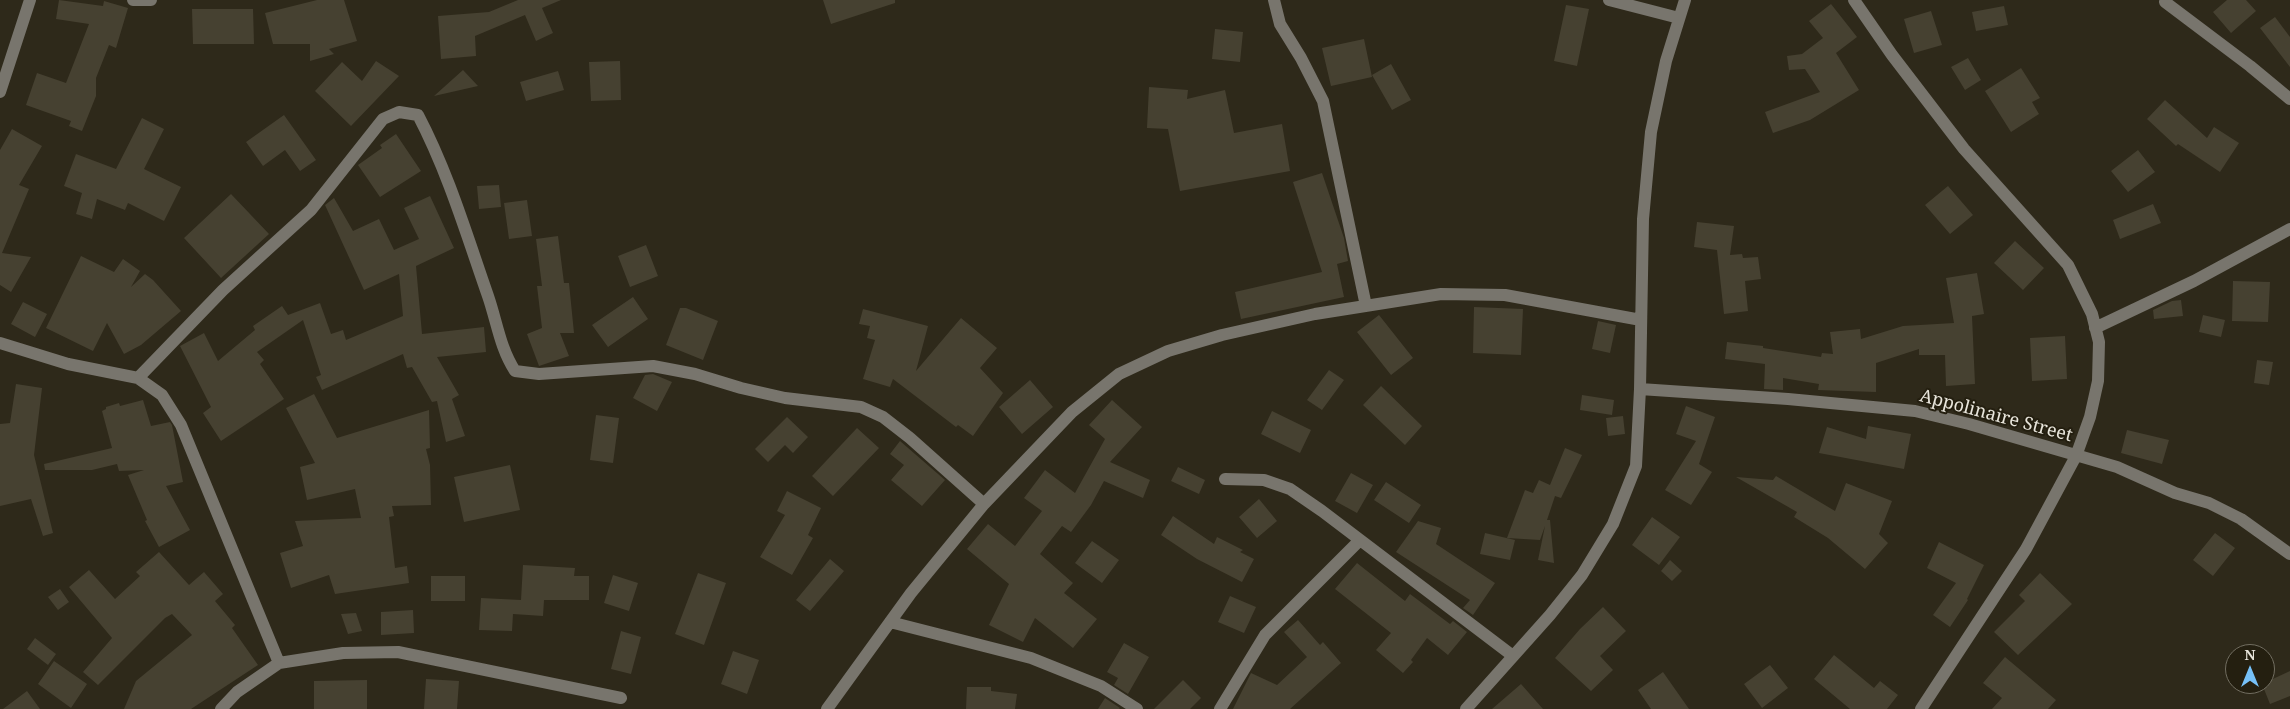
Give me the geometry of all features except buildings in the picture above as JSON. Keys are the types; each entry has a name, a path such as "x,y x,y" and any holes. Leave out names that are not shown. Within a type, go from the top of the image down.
{"street":[{"path":"0,92 30,0"},
{"path":"133,0 151,0"},
{"path":"1274,0 1280,24 1302,58 1323,102 1366,306"},
{"path":"1609,0 1679,18"},
{"path":"1466,709 1582,575 1614,524 1636,466 1640,389 1643,220 1651,132 1666,61 1685,0"},
{"path":"1854,0 1892,55 1964,149 2068,265 2092,314 2099,342 2098,381 2090,417 2076,456 2026,549 1921,709"},
{"path":"2165,2 2250,66 2290,99"},
{"path":"138,378 223,290 311,210 383,119 399,112 418,115 428,135 466,231 493,310 505,356 516,371 539,374 653,366 695,374 741,388 785,398 861,407 883,417 897,427 984,504"},
{"path":"2095,328 2194,282 2290,229"},
{"path":"827,709 911,593 984,504 1072,412 1119,374 1168,351 1222,335 1315,314 1441,294 1505,295 1641,320"},
{"path":"0,342 68,364 138,378 162,395 181,425 279,663"},
{"name":"Appolinaire Street","path":"1640,389 1788,399 1915,411 1969,424 2117,468 2175,493 2209,503 2241,519 2290,554"},
{"path":"1225,479 1264,480 1290,489 1513,656"},
{"path":"1220,709 1265,635 1360,540"},
{"path":"890,622 1031,658 1101,686 1138,709"},
{"path":"221,709 237,692 279,663 344,653 398,652 621,698"}]}
